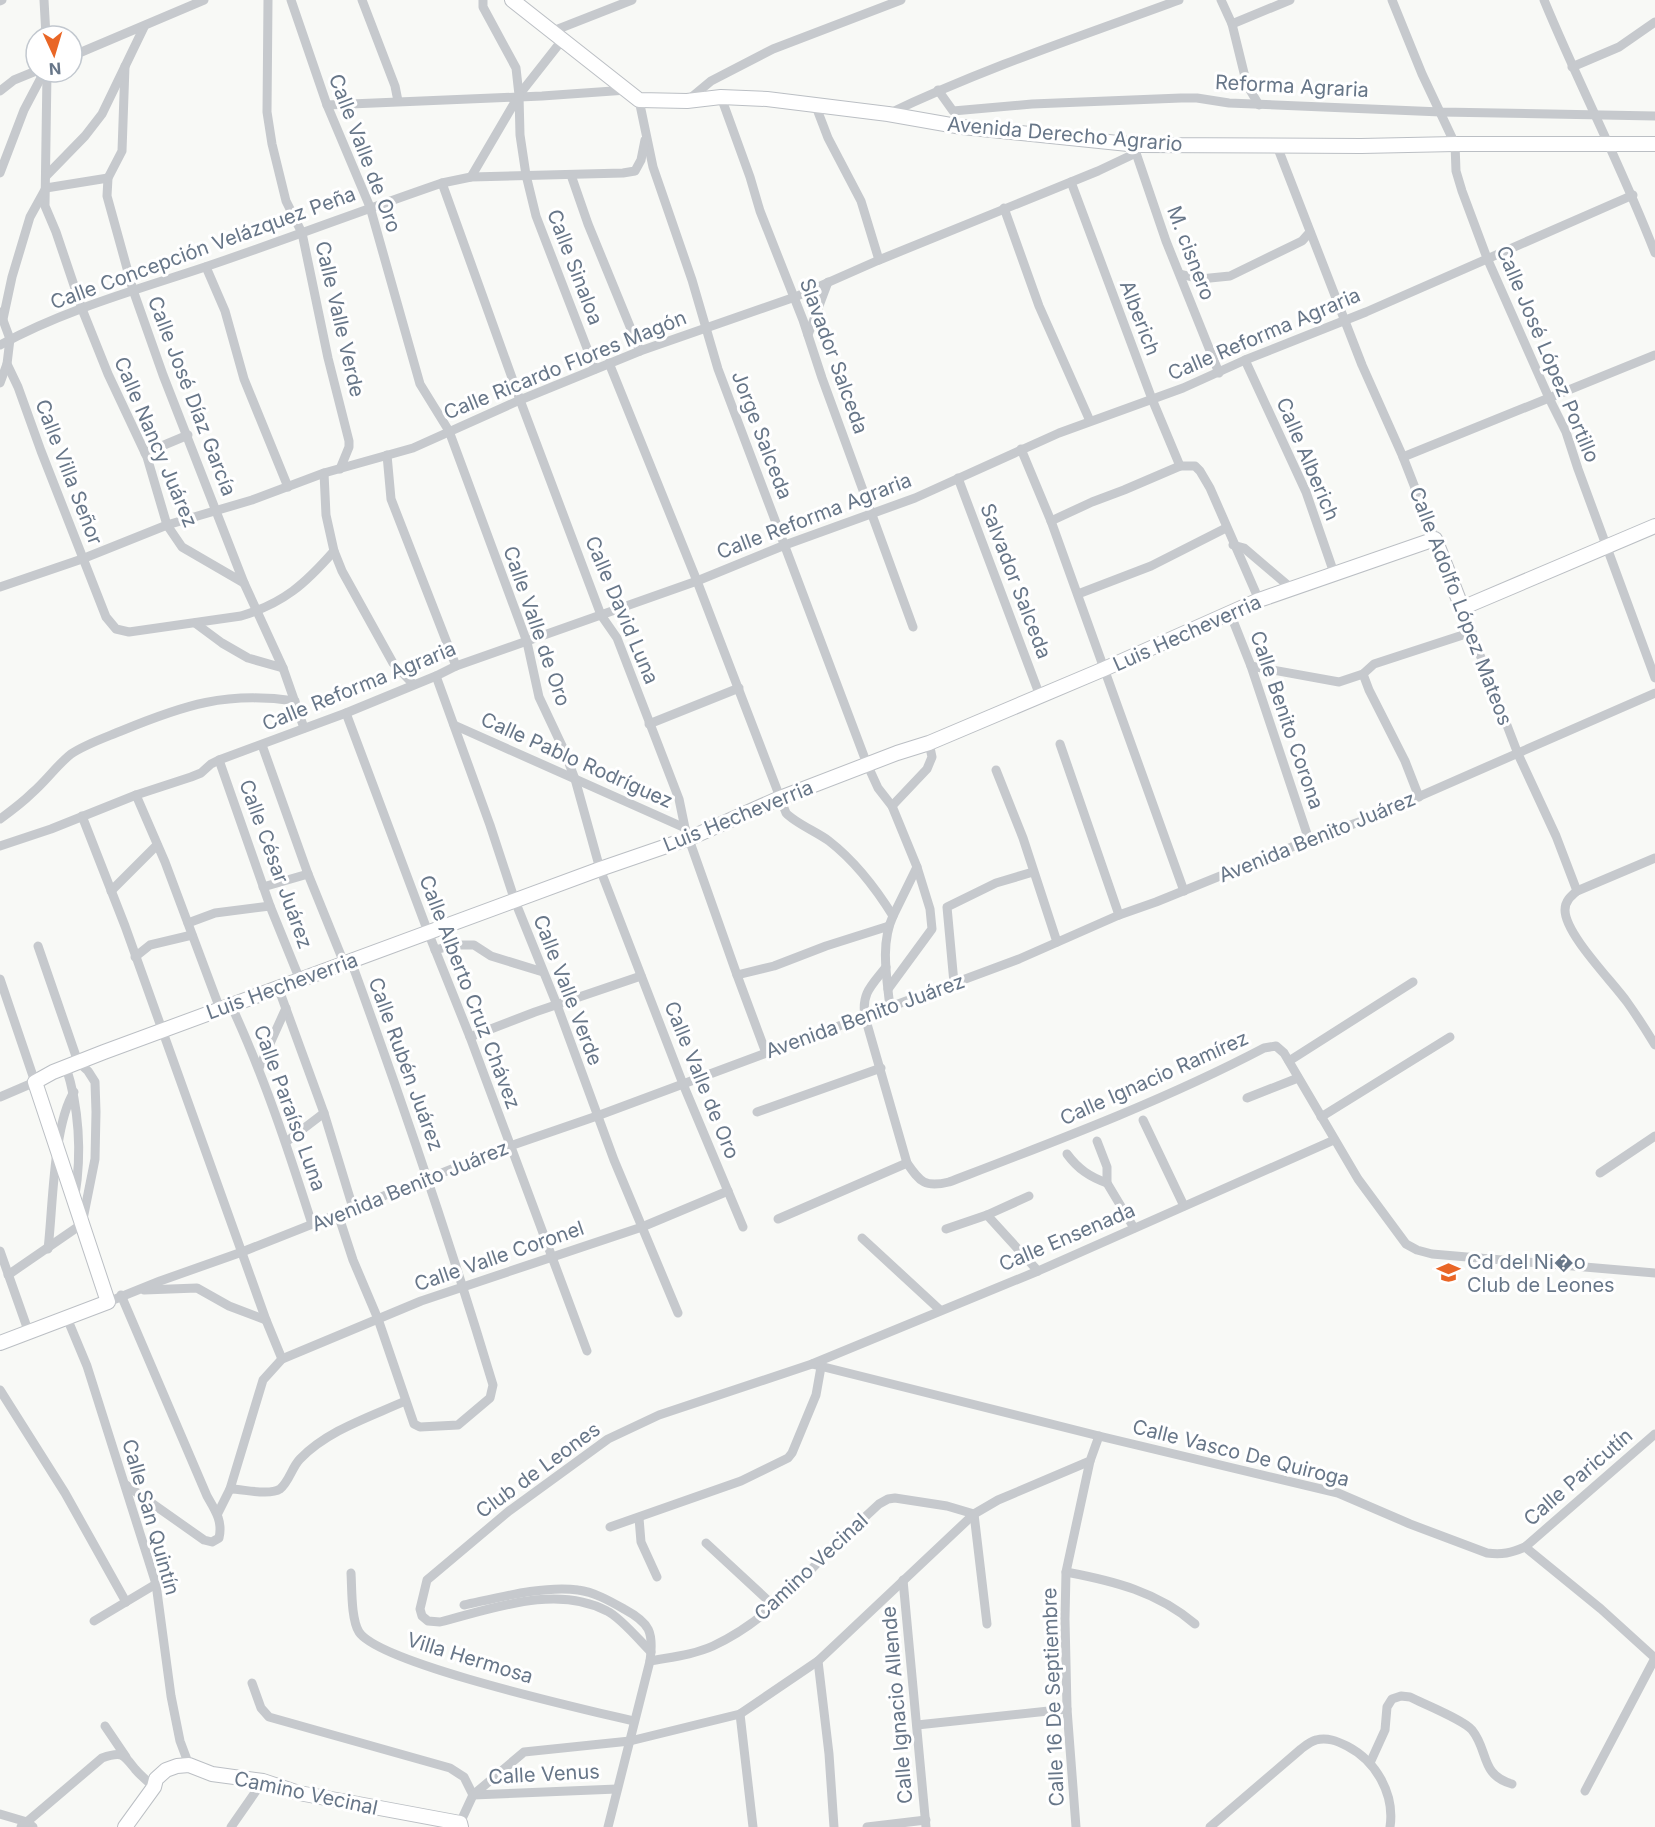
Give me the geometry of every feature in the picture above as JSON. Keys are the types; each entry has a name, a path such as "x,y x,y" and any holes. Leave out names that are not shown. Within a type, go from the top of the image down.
{"street":[{"path":"44,0 45,24"},
{"path":"84,51 204,0"},
{"name":"Calle Valle Verde","path":"268,0 267,112 286,201 302,233 328,358 349,441 350,447 340,469"},
{"name":"Calle Valle de Oro","path":"291,0 327,105 370,207 420,384 448,432 527,642 539,697 564,748 575,779 600,869 683,1084 743,1227"},
{"path":"362,0 395,86 398,101"},
{"name":"Calle Sinaloa","path":"483,0 483,7 516,68 520,135 526,175 536,216 595,369"},
{"path":"512,0 639,100"},
{"path":"471,177 519,95 558,35 632,0"},
{"path":"687,101 711,81 773,49 901,0"},
{"path":"888,114 938,90 1179,0"},
{"path":"1221,0 1232,24 1248,85 1259,105"},
{"path":"1232,24 1290,0"},
{"path":"1392,0 1422,74 1441,112"},
{"path":"1544,0 1572,67 1633,195 1655,253"},
{"path":"1572,67 1619,47 1655,22"},
{"path":"47,175 102,114 144,27"},
{"path":"0,383 7,364 10,339 2,316 30,217 46,188 108,178 122,151 125,66"},
{"path":"1,89 24,76"},
{"path":"0,173 24,110 39,84"},
{"name":"Calle Nancy Juárez","path":"46,84 45,206 108,374 145,453 159,491 167,525 182,547 244,584"},
{"path":"327,105 627,90"},
{"path":"938,90 962,127"},
{"name":"Avenida Derecho Agrario","path":"639,100 687,101 721,97 767,99 1137,149 1455,144 1655,144"},
{"name":"Slavador Salceda","path":"721,97 760,211 795,297 913,627"},
{"name":"Reforma Agraria","path":"953,111 1032,104 1181,98 1259,105 1441,112 1655,116"},
{"name":"Jorge Salceda","path":"639,100 653,168 692,280 718,369 867,764 879,788 892,806 916,867 930,909 932,929"},
{"path":"815,104 828,138 861,201 879,260"},
{"name":"Calle José López Portillo","path":"1441,112 1455,144 1456,171 1487,258 1566,432 1655,678"},
{"name":"Calle Concepción Velázquez Peña","path":"0,345 82,309 133,290 206,267 442,183 471,177 635,171 641,160 646,138"},
{"name":"Calle Adolfo López Mateos","path":"1277,146 1362,365 1403,457 1518,754 1556,836 1577,891"},
{"name":"Calle Ricardo Flores Magón","path":"0,587 82,559 167,525 252,500 324,473 413,448 609,363 795,297 879,260 1071,182 1137,149"},
{"name":"M. cisnero","path":"1137,149 1166,241 1219,373"},
{"path":"571,175 588,224 640,351"},
{"name":"Calle José Díaz García","path":"108,178 107,196 133,290 244,584 283,668 304,728"},
{"name":"Alberich","path":"1071,182 1152,399 1180,466"},
{"name":"Calle David Luna","path":"442,183 601,615 617,638 679,798 688,833 766,1053"},
{"name":"Calle Reforma Agraria","path":"0,846 191,777 219,760 345,713 456,666 697,581 785,545 915,498 1021,449 1090,421 1126,410 1344,319 1366,312 1633,195"},
{"path":"1004,208 1039,306 1090,421"},
{"path":"1180,274 1200,279 1230,276 1302,242 1310,232"},
{"path":"206,267 225,311 244,379 288,487"},
{"path":"808,335 828,282"},
{"path":"1403,457 1655,355"},
{"name":"Calle Alberich","path":"1245,360 1306,492 1334,573"},
{"path":"609,363 697,581 786,813 790,818 828,841 863,872 893,916"},
{"name":"Calle Villa Señor","path":"7,364 18,387 106,617 116,629 129,632 195,622"},
{"path":"145,453 188,435"},
{"path":"1021,449 1078,594 1184,891"},
{"path":"387,456 391,499 456,666"},
{"path":"1051,521 1180,466 1195,466 1209,488 1259,600"},
{"path":"324,473 326,515 334,551 342,571 393,663 413,684"},
{"name":"Salvador Salceda","path":"958,478 1040,696"},
{"path":"1462,608 1655,526"},
{"path":"1078,594 1151,566 1226,528"},
{"name":"Luis Hecheverria","path":"35,1082 72,1064 515,901 867,764 929,743 1259,600 1435,539"},
{"path":"1233,545 1244,548 1291,588"},
{"path":"195,622 241,616 276,604 310,578 334,551"},
{"name":"Calle Benito Corona","path":"1230,613 1251,666 1309,840"},
{"path":"195,622 222,643 248,658 283,668"},
{"path":"1251,666 1339,682 1364,674 1374,664 1472,632"},
{"path":"1364,674 1369,690 1405,761 1419,797"},
{"name":"Calle Valle Verde","path":"436,676 515,901 597,1116 678,1313"},
{"path":"649,724 738,688"},
{"name":"Avenida Benito Juárez","path":"0,1343 134,1290 242,1252 510,1146 597,1116 1019,959 1119,915 1370,818 1655,693"},
{"path":"0,819 32,794 69,756 86,746 170,711 242,697 295,701"},
{"name":"Calle Alberto Cruz Chávez","path":"345,713 470,1036 587,1351"},
{"name":"Calle Pablo Rodríguez","path":"454,726 575,779 688,833"},
{"path":"892,806 927,769 932,757 929,743"},
{"path":"1060,744 1119,915"},
{"name":"Calle Rubén Juárez","path":"262,745 308,873 347,962 428,1179 464,1287 493,1385 490,1398 458,1425 420,1427 414,1424"},
{"name":"Calle César Juárez","path":"219,760 263,887 300,980"},
{"path":"996,770 1023,838 1057,942"},
{"name":"Calle Paraíso Luna","path":"136,795 192,935 225,1007 259,1068 312,1224"},
{"path":"82,816 282,1359 263,1380 230,1489 218,1513"},
{"path":"111,891 157,845"},
{"path":"1655,858 1577,891 1569,898 1565,906 1568,923 1591,957 1626,1001 1655,1045"},
{"path":"890,1008 886,967 889,926 916,867"},
{"path":"888,989 947,907 996,883 1033,872"},
{"path":"263,887 308,873"},
{"path":"188,923 215,913 270,906"},
{"path":"947,907 954,983"},
{"path":"737,975 767,968 825,946 889,926"},
{"path":"135,957 150,945 192,935"},
{"path":"435,950 454,945 474,945 491,956 543,972"},
{"path":"38,946 72,1064 79,1153 74,1200"},
{"path":"778,1219 907,1163 863,1003 886,967"},
{"path":"470,1036 641,976"},
{"path":"0,979 108,1302"},
{"path":"1413,982 1289,1061 1358,1179 1406,1244 1432,1254 1655,1273"},
{"path":"278,987 324,1113 353,1208"},
{"path":"259,1068 286,1008"},
{"path":"1321,1117 1450,1037"},
{"name":"Calle Ignacio Ramírez","path":"907,1163 918,1179 926,1184 936,1185 949,1182 1074,1135 1197,1082 1264,1048 1276,1046 1280,1048 1289,1061"},
{"path":"8,1275 82,1224 94,1159 95,1082 88,1071 72,1064"},
{"path":"757,1113 881,1068"},
{"path":"1247,1098 1298,1078"},
{"path":"0,1097 35,1082"},
{"path":"48,1249 57,1150 68,1101 74,1092"},
{"path":"286,1142 324,1113"},
{"path":"1143,1120 1184,1206"},
{"path":"1600,1173 1655,1136"},
{"name":"Calle Ensenada","path":"817,1366 940,1310 1038,1271 1334,1140"},
{"path":"1097,1141 1107,1167 1107,1183 1134,1228"},
{"path":"1067,1154 1078,1168 1092,1178 1107,1183"},
{"name":"Calle Valle Coronel","path":"282,1359 421,1301 642,1227 728,1191"},
{"path":"946,1229 987,1215 1029,1196"},
{"name":"Calle Paraíso Luna","path":"338,1214 353,1260 378,1319 414,1424"},
{"path":"987,1215 1038,1271"},
{"path":"862,1238 940,1310"},
{"path":"0,1251 29,1333"},
{"path":"134,1290 197,1288 229,1306 266,1320"},
{"path":"121,1295 207,1496 218,1513 221,1529 219,1538 212,1542 204,1540 126,1485"},
{"name":"Calle San Quintín","path":"67,1318 87,1366 156,1584 171,1696 180,1741 189,1765"},
{"path":"610,1527 741,1481 788,1458 816,1395 817,1366"},
{"name":"Calle Vasco De Quiroga","path":"817,1366 1338,1493 1410,1524 1487,1553 1508,1554 1525,1547"},
{"name":"Club de Leones","path":"651,1656 609,1611 567,1598 519,1603 440,1622 428,1621 422,1616 420,1609 427,1580 509,1511 608,1438 659,1415 817,1366"},
{"path":"0,1390 65,1493 126,1602"},
{"path":"230,1489 251,1489 268,1493 281,1488 300,1459 336,1432 405,1401"},
{"name":"Calle Paricutín","path":"1525,1547 1655,1434"},
{"path":"1090,1461 1099,1436"},
{"name":"Camino Vecinal","path":"189,1765 212,1774 263,1781 299,1793 461,1825 473,1796 524,1752 630,1741 740,1714 818,1661 975,1514 998,1500 1090,1461"},
{"name":"Calle 16 De Septiembre","path":"1076,1827 1067,1709 1066,1572 1090,1461"},
{"name":"Camino Vecinal","path":"651,1656 692,1654 712,1647 737,1633 792,1591 879,1504 888,1499 915,1500 975,1514"},
{"path":"975,1514 987,1624"},
{"path":"639,1518 641,1542 657,1577"},
{"path":"706,1543 774,1606"},
{"path":"1525,1547 1601,1609 1655,1658 1585,1791"},
{"path":"1066,1572 1136,1588 1172,1606 1195,1623"},
{"name":"Villa Hermosa","path":"351,1573 356,1624 366,1640 463,1678 633,1721"},
{"name":"Calle Ignacio Allende","path":"903,1580 926,1823"},
{"path":"94,1621 156,1584"},
{"path":"464,1605 514,1594 557,1589 578,1590 608,1600 639,1617 647,1625 651,1656 608,1827"},
{"path":"818,1661 829,1754 834,1827"},
{"path":"252,1683 261,1708 269,1717 450,1768 464,1777 473,1796"},
{"path":"1370,1763 1384,1730 1387,1707 1392,1699 1401,1695 1410,1697 1472,1730 1492,1774 1499,1780 1512,1784"},
{"path":"917,1725 1067,1709"},
{"path":"740,1714 753,1827"},
{"path":"105,1726 137,1772 154,1787"},
{"path":"1210,1827 1280,1766 1314,1740 1329,1739 1344,1744 1370,1763 1388,1797 1390,1827"},
{"path":"0,1814 27,1825 65,1788 102,1758 116,1754 126,1757"},
{"path":"125,1827 154,1787 156,1779 166,1770 189,1765"},
{"path":"231,1827 263,1781"},
{"name":"Calle Venus","path":"473,1796 617,1789"},
{"path":"867,1827 926,1823"}],"place":[{"name":"Cd del Ni�o Club de Leones","path":"1449,1273"}]}
